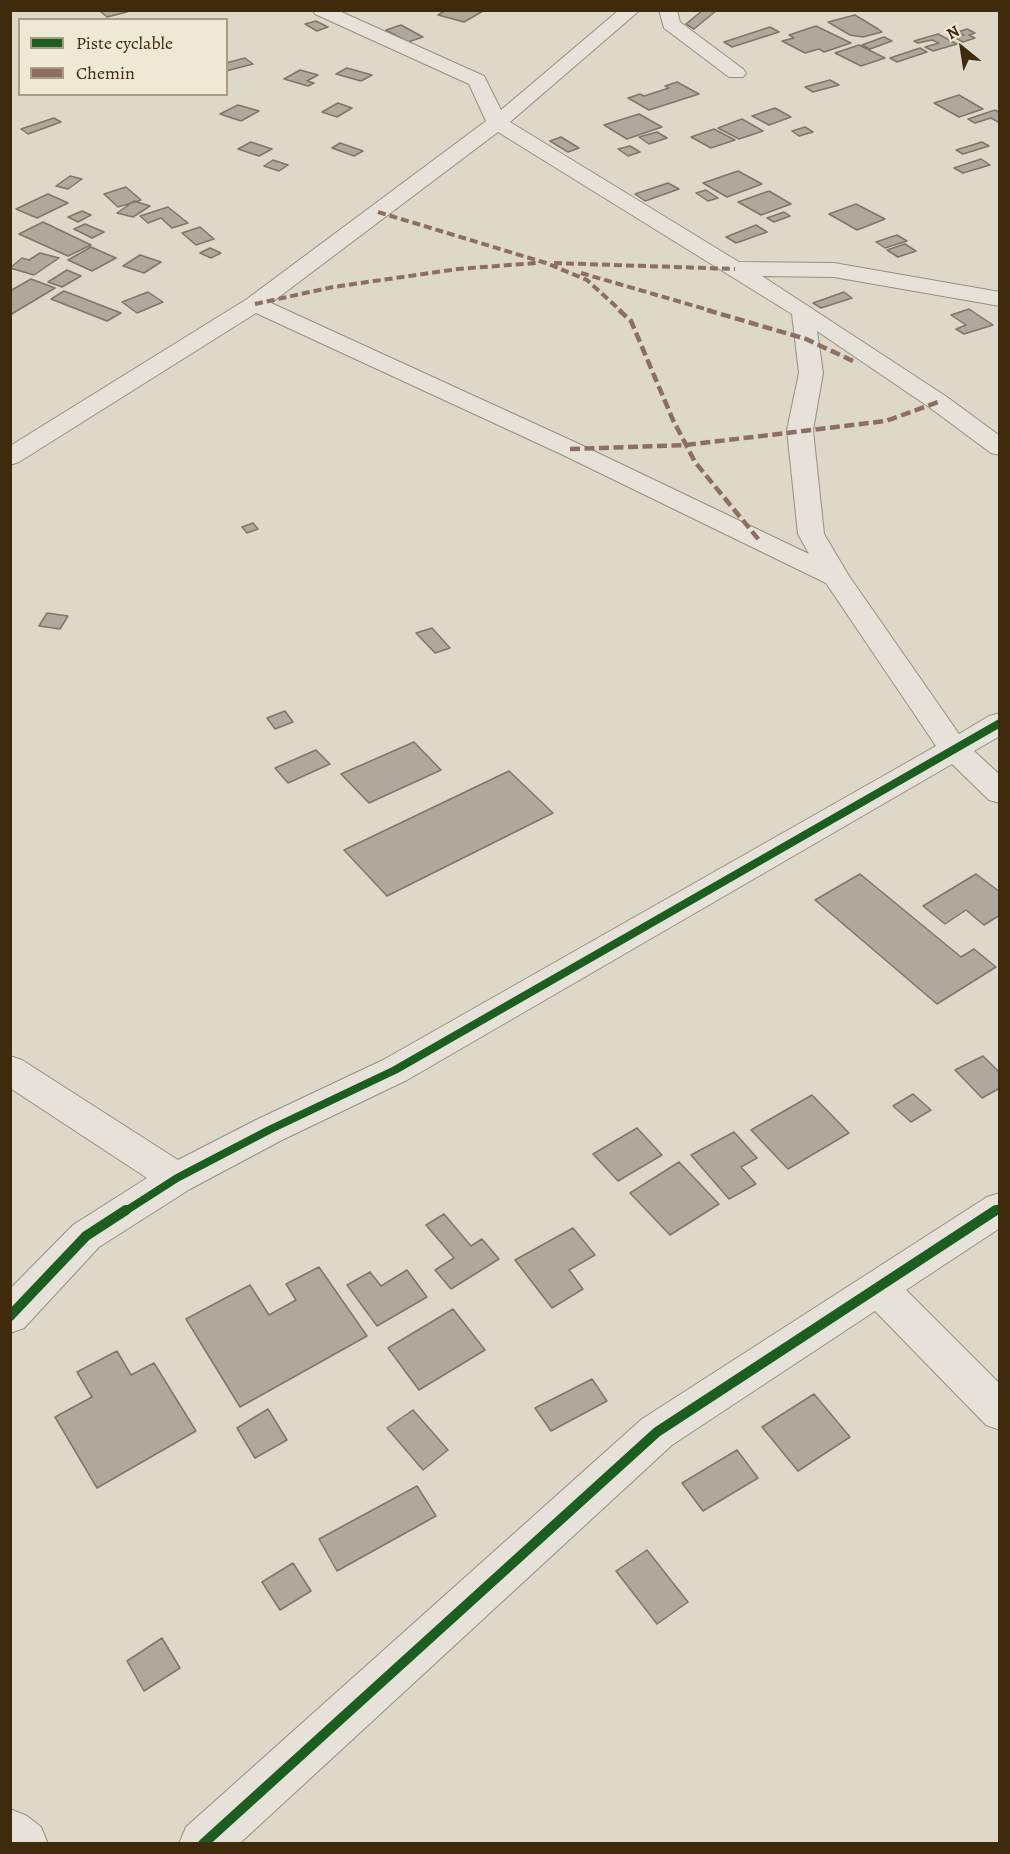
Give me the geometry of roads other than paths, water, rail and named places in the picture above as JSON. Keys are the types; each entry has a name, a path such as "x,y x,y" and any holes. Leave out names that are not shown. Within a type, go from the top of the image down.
{"street":[{"path":"321,10 477,80 497,123 803,310 938,402 999,448"},
{"path":"10,457 255,304 497,123 604,33 654,18 736,73"},
{"path":"735,269 834,270 999,299"},
{"path":"255,304 570,449 836,577"},
{"path":"803,310 811,373 800,430 811,534 836,577 952,748 999,793"},
{"path":"10,1317 86,1236 177,1178 269,1130 395,1070 999,723"},
{"path":"10,1070 177,1178"},
{"path":"203,1844 657,1432 999,1208"},
{"path":"878,1288 999,1413"},
{"path":"10,1833 24,1844"}]}
